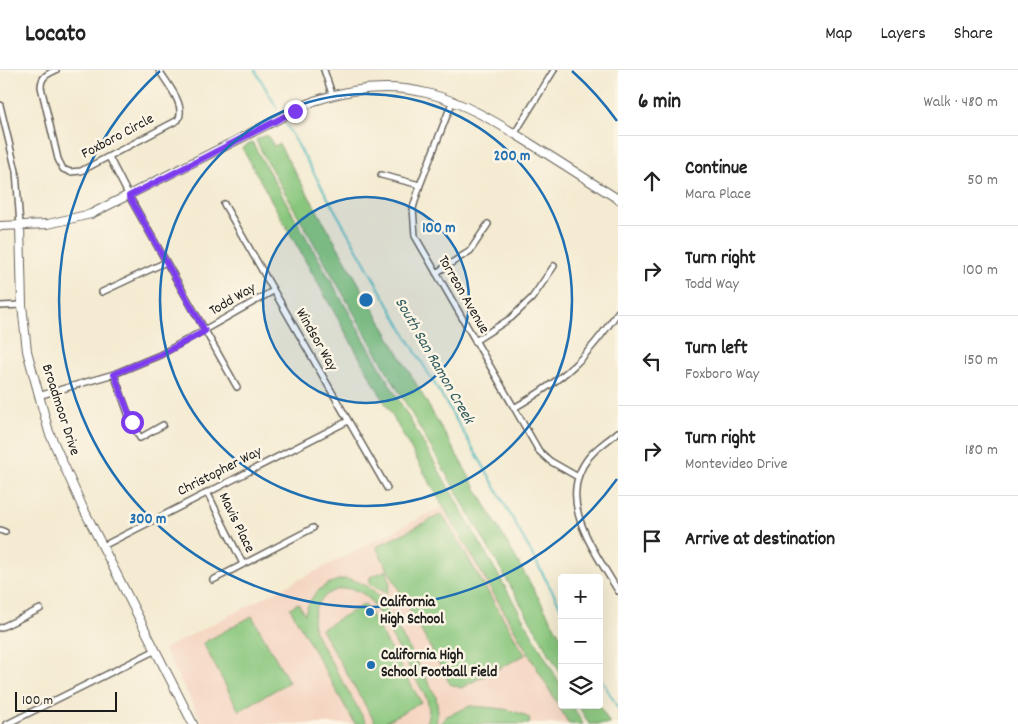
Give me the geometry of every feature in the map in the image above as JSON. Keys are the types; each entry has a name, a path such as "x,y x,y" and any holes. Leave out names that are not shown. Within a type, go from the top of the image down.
{"street":[{"name":"Foxboro Circle","path":"56,70 46,75 41,81 41,87 58,159 63,169 70,172 81,171 180,118 180,108 159,70"},
{"path":"324,70 332,94"},
{"path":"515,133 554,70"},
{"path":"0,226 48,224 91,214 332,94 384,87 417,90 453,100 474,109 618,199"},
{"name":"Torreon Avenue","path":"453,100 413,208 415,236 538,451 578,477"},
{"name":"Broadmoor Drive","path":"0,105 16,171 20,225 22,305 27,351 49,432 62,464 192,724"},
{"path":"110,156 129,196 238,387"},
{"path":"381,175 420,185"},
{"name":"Windsor Way","path":"224,204 386,488"},
{"path":"436,273 470,251 488,224"},
{"path":"102,292 166,262"},
{"path":"475,341 512,318 532,298 554,266"},
{"name":"Todd Way","path":"38,396 114,374 160,355 273,291"},
{"path":"0,306 22,305"},
{"path":"514,408 550,387 574,367 598,341 618,312"},
{"path":"114,374 140,438 163,425"},
{"name":"Christopher Way","path":"103,546 348,421"},
{"path":"618,432 589,457 578,477 574,494 582,527 618,591"},
{"name":"Mavis Place","path":"207,492 243,564"},
{"name":"Mavis Place","path":"213,580 313,528"},
{"path":"0,628 40,609"},
{"path":"7,724 156,650"}],"shaded area":[{"name":"California High School","path":"443,506 558,705 558,709 560,709 569,724 203,724 164,649"}],"green space":[{"path":"267,135 274,146 279,144 558,632 558,669 265,158 256,140"},
{"path":"252,142 558,680 558,705 443,506 242,148"},
{"path":"442,514 525,655 461,688 450,684 377,549 378,546"},
{"path":"387,570 390,585 387,593 369,584 370,577"},
{"path":"344,579 365,585 382,600 436,696 438,711 436,724 426,724 429,711 427,699 374,605 364,594 352,589 341,589 330,593 321,600 315,610 313,623 317,637 367,724 355,724 290,608 298,603 305,614 310,601 319,590 330,583"},
{"name":"California High School Football Field","path":"365,604 421,702 382,724 376,724 321,629"},
{"path":"252,616 289,682 239,711 203,643"},
{"path":"470,706 517,712 530,719 529,724 440,724 447,716"},
{"path":"560,709 574,709 583,724 569,724"},
{"path":"580,709 601,709 610,724 589,724"}],"waterway":[{"name":"South San Ramon Creek","path":"255,70 277,108"},
{"name":"South San Ramon Creek","path":"286,124 408,339 487,472 558,602"},
{"name":"South San Ramon Creek","path":"603,682 618,708"}],"place":[{"name":"California High School","path":"370,612"},
{"name":"California High School Football Field","path":"371,665"}],"route":[{"path":"132,422 114,374 160,355 205,331 129,196 295,111"}]}
